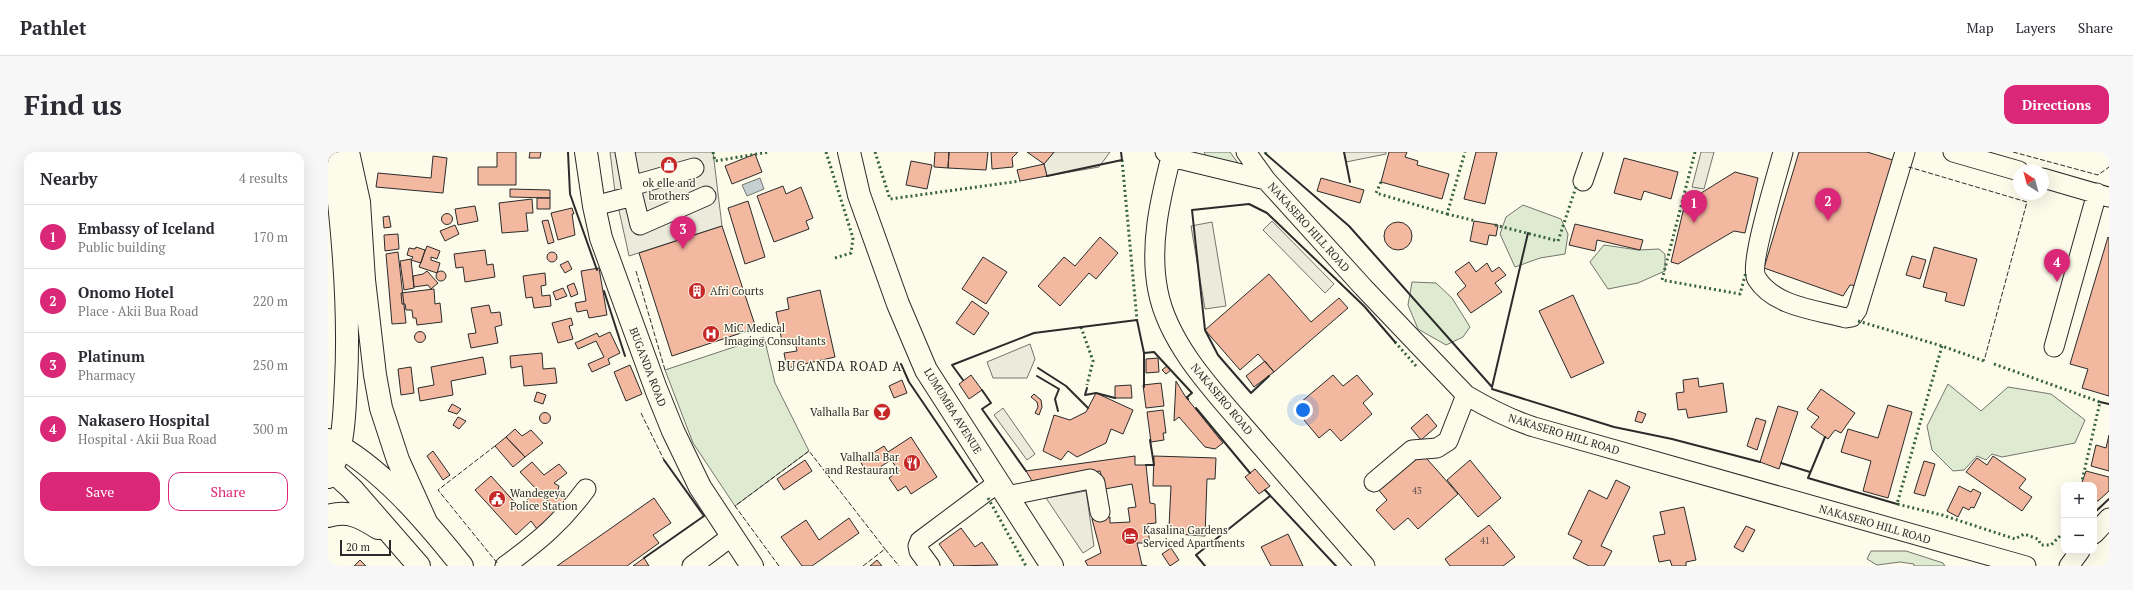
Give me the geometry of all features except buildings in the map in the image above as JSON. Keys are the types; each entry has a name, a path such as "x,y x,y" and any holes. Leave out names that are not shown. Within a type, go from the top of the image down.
{"main road":[{"path":"333,152 347,286 348,350 335,444 329,471 401,545 419,566"},
{"path":"348,152 359,202 364,280 375,375 381,408 398,460 426,522"},
{"name":"BUGANDA ROAD","path":"586,152 594,206 601,238 673,431 700,487 752,566"},
{"name":"LUMUMBA AVENUE","path":"849,152 859,195 898,304 926,370 1052,566"},
{"path":"335,444 362,461 426,522 462,566"},
{"path":"328,516 344,512 355,514 401,545"}],"street":[{"path":"625,152 640,225 706,196"},
{"path":"1246,152 1266,180"},
{"path":"1584,181 1593,152"},
{"path":"1783,152 1757,251 1754,272 1760,283 1778,298 1798,306 1846,318 1852,317 1857,310 1905,152"},
{"path":"1953,152 2013,169"},
{"name":"NAKASERO HILL ROAD","path":"1170,154 1266,180 1363,287 1466,395 1508,418 1534,428 1979,560 2026,566"},
{"name":"NAKASERO ROAD","path":"1170,154 1158,210 1154,254 1158,291 1165,314 1195,369 1365,566"},
{"path":"594,206 694,168"},
{"path":"2049,180 2103,195 2054,347"},
{"path":"1374,482 1412,450 1437,448 1448,441 1466,395"},
{"path":"930,566 919,551 918,546 920,541 1003,489 1090,479 1095,483 1100,512"},
{"path":"505,566 552,530 565,517 586,489"},
{"path":"2097,531 2109,518"},
{"path":"692,566 732,536"},
{"path":"2069,566 2078,554"}],"green space":[{"path":"1204,152 1230,152 1238,163 1231,165 1207,158"},
{"path":"1523,205 1561,219 1568,234 1565,254 1540,258 1515,267 1500,234 1506,217"},
{"path":"1604,245 1638,250 1659,249 1665,254 1665,271 1638,283 1608,289 1590,262"},
{"path":"1412,282 1436,283 1452,298 1470,327 1463,337 1446,345 1418,329 1408,305"},
{"path":"764,337 775,383 809,451 735,506 693,443 665,370"},
{"path":"1948,384 1981,411 2008,387 2051,394 2085,420 2075,443 2002,457 1992,454 1986,460 1977,456 1964,470 1953,471 1932,450 1927,426"},
{"path":"1871,551 1906,551 1943,563 1945,566 1914,566 1914,564 1900,562 1877,565 1867,559"}],"shaded area":[{"path":"610,152 713,152 722,226 629,256 615,192"},
{"path":"1054,152 1110,152 1099,167 1047,176 1044,164"},
{"path":"1344,152 1386,152 1386,154 1346,162"},
{"path":"1701,152 1714,152 1704,189 1692,187"},
{"path":"760,178 764,189 747,196 742,185"},
{"path":"1272,221 1334,284 1325,293 1263,230"},
{"path":"1212,222 1226,306 1205,309 1191,226"},
{"path":"1030,344 1035,359 1027,378 993,378 987,362"},
{"path":"1003,408 1035,454 1027,460 994,415"},
{"path":"1086,491 1094,546 1083,553 1046,498"}],"hedge":[{"path":"713,152 715,161 769,152"},
{"path":"826,152 853,238 851,253 835,258"},
{"path":"875,152 890,199 1020,181"},
{"path":"1381,182 1376,193 1447,214 1465,152"},
{"path":"1695,152 1662,280 1740,294 1746,272"},
{"path":"1122,160 1137,320"},
{"path":"1495,225 1558,241 1577,184"},
{"path":"1447,214 1476,221"},
{"path":"1858,321 1942,346 1984,361"},
{"path":"1081,327 1093,361 1087,385"},
{"path":"1395,342 1416,366"},
{"path":"1942,346 1897,504 1942,515 2015,539 2024,534 2038,539 2041,545 2051,545 2061,535"},
{"path":"1994,364 2100,402 2082,481"},
{"path":"988,498 1026,566"}],"fence":[{"path":"2013,152 2098,175 2109,167"},
{"path":"1909,168 2027,202 1984,361"},
{"path":"636,271 665,370"},
{"path":"641,413 664,460"},
{"path":"495,446 438,490 498,564"},
{"path":"779,566 735,506 809,451 885,549"},
{"path":"863,566 885,549 899,566"}],"wall":[{"path":"568,152 570,194 597,270"},
{"path":"1047,176 1122,160 1121,152"},
{"path":"1344,152 1350,182"},
{"path":"1266,154 1349,226 1492,387 1528,233"},
{"path":"1269,376 1251,393 1218,355 1205,330 1192,210 1249,204 1267,213 1364,306 1395,342"},
{"path":"604,291 625,356"},
{"path":"963,380 952,365 1034,333 1137,320 1144,353 1144,387"},
{"path":"1144,353 1154,352 1192,393 1187,397 1188,399"},
{"path":"901,364 909,382 977,482"},
{"path":"1038,368 1066,386 1088,408"},
{"path":"1037,376 1059,389 1055,399 1058,411"},
{"path":"1087,388 1085,395 1096,393 1115,398"},
{"path":"1492,389 1614,427 1672,439 1760,462"},
{"path":"982,390 991,403 982,409 1026,471"},
{"path":"2100,402 2109,404"},
{"path":"1196,408 1250,473"},
{"path":"1825,437 1808,478 1897,504"},
{"path":"1146,465 1154,465 1150,440"},
{"path":"644,558 704,516 664,460"},
{"path":"1781,463 1810,472"},
{"path":"1265,490 1336,566"},
{"path":"1205,566 1196,555 1270,496"},
{"path":"2097,510 2109,499"}],"place":[{"name":"ok elle and brothers","path":"669,165"},
{"name":"Onomo Hotel","path":"1828,221"},
{"name":"Embassy of Iceland","path":"1694,223"},
{"name":"Platinum","path":"683,249"},
{"name":"Nakasero Hospital","path":"2057,282"},
{"name":"Afri Courts","path":"697,291"},
{"name":"MiC Medical Imaging Consultants","path":"711,334"},
{"name":"Valhalla Bar","path":"882,412"},
{"name":"Valhalla Bar and Restaurant","path":"912,463"},
{"name":"Wandegeya Police Station","path":"497,499"},
{"name":"Kasalina Gardens Serviced Apartments","path":"1130,536"}],"district":[{"name":"BUGANDA ROAD A","path":"840,366"}]}
